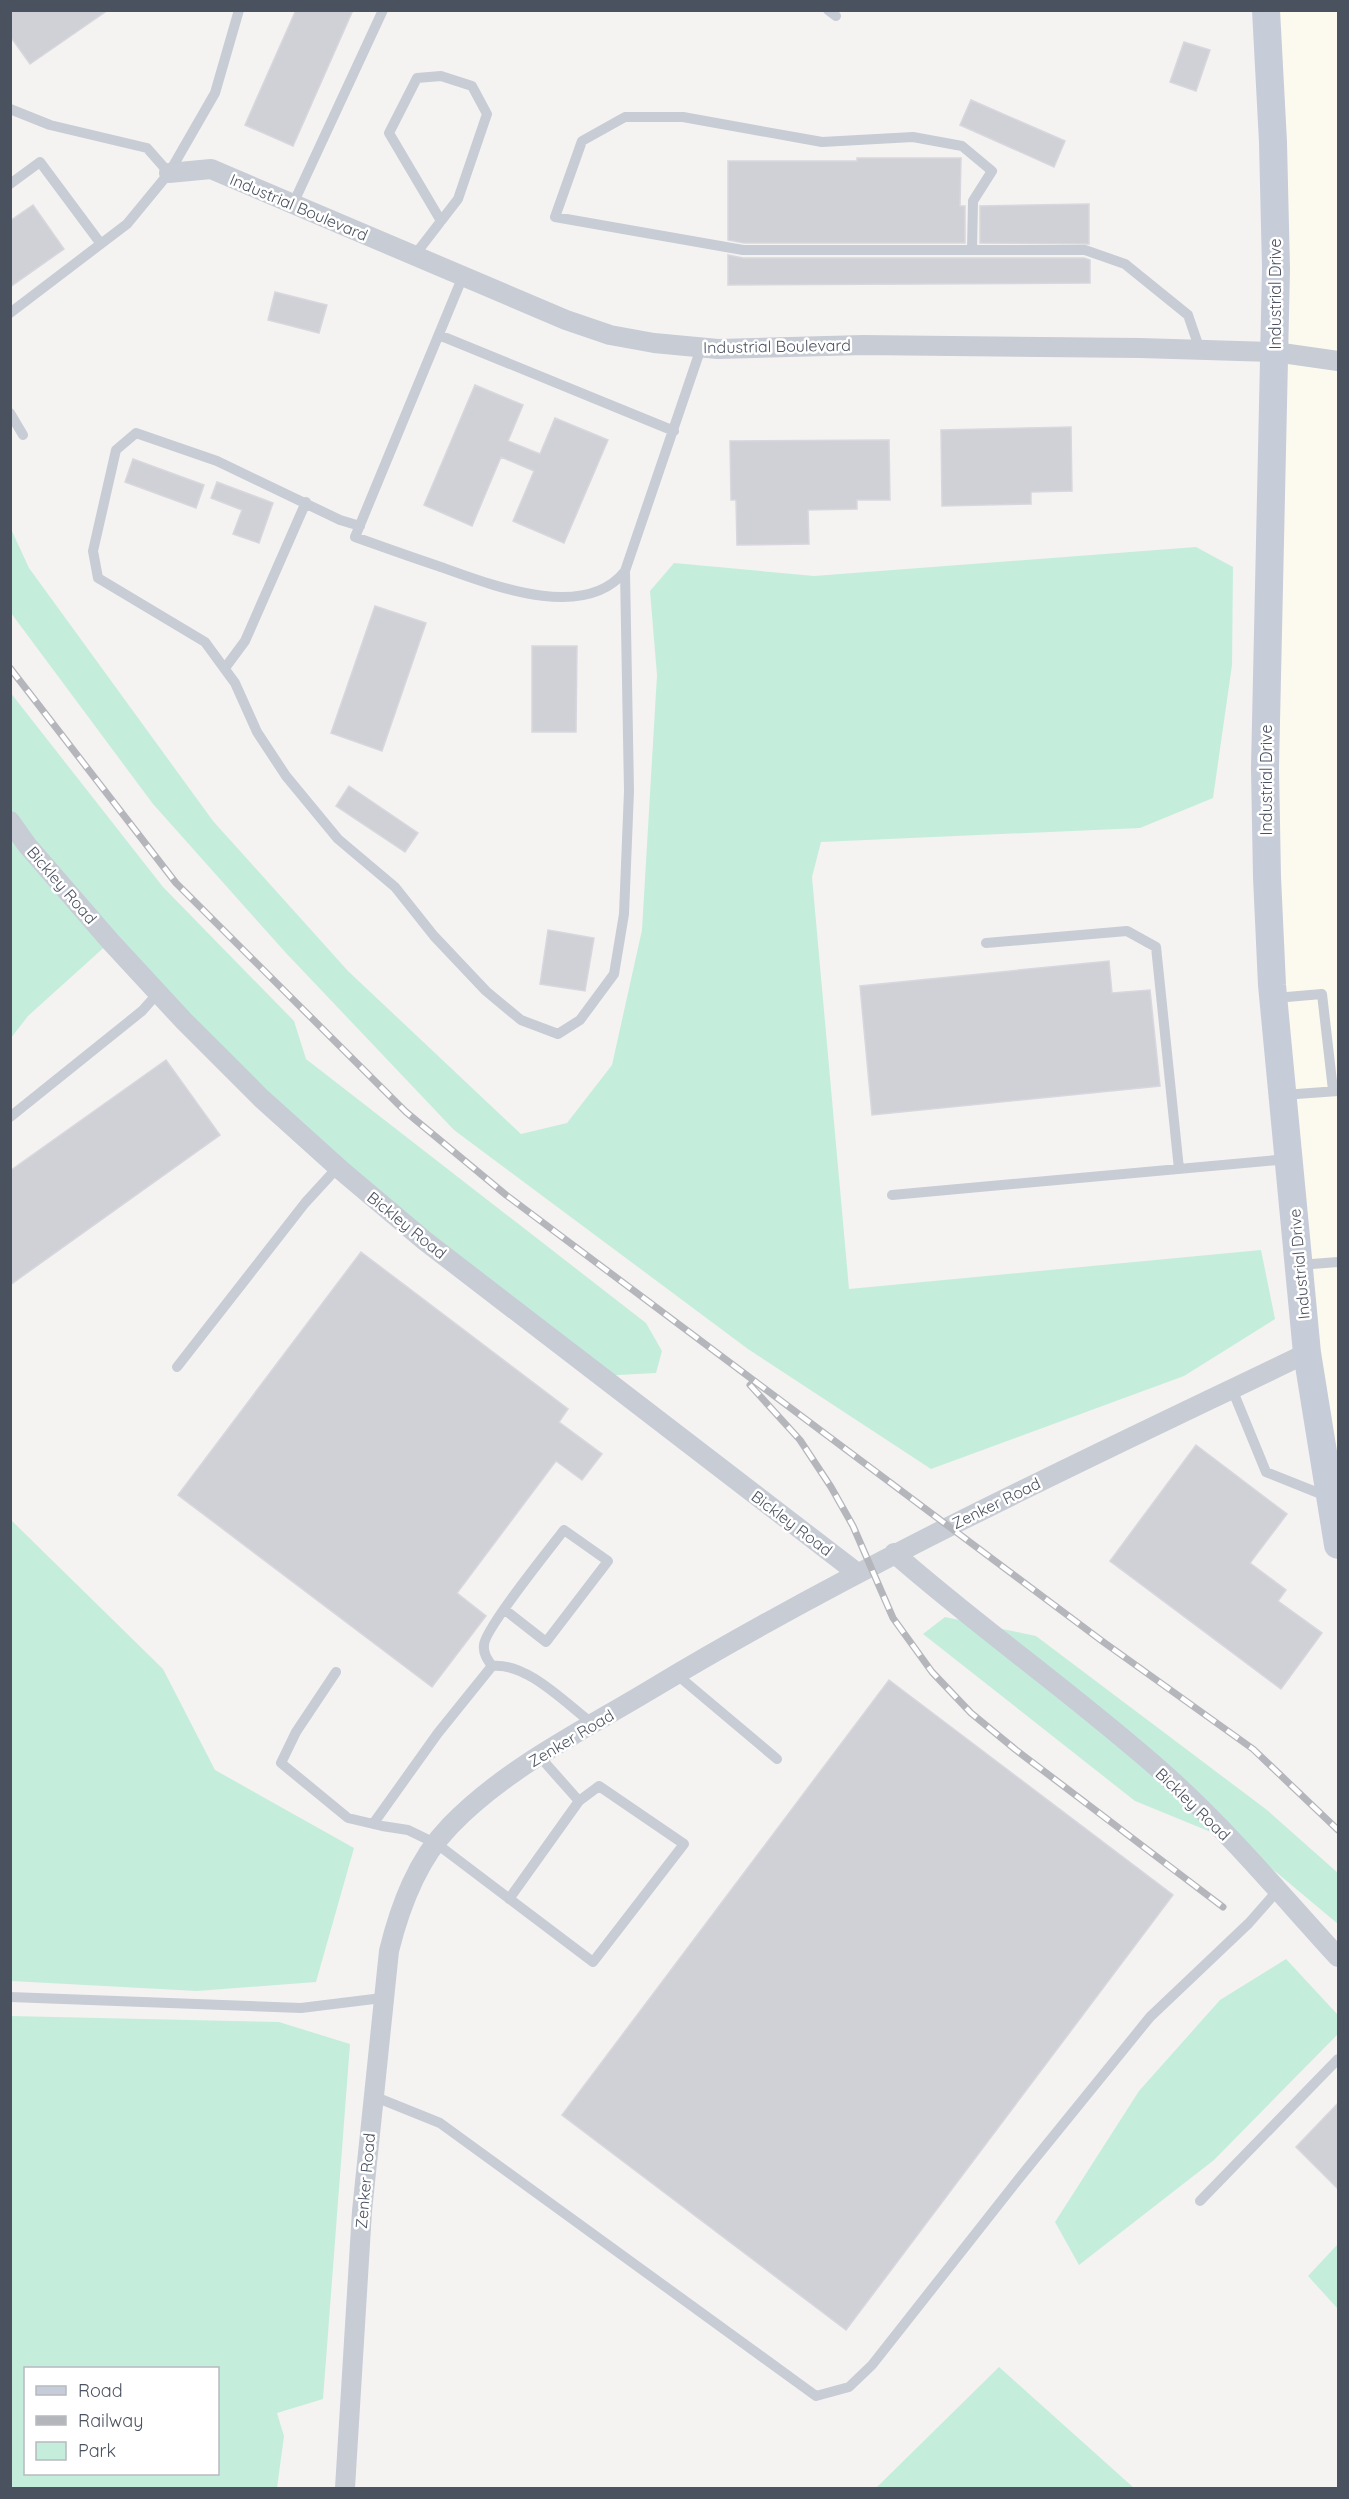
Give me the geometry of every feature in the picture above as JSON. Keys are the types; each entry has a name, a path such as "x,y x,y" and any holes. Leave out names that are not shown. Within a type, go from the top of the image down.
{"street":[{"name":"Industrial Drive","path":"1266,10 1273,142 1275,352 1265,768 1266,877 1274,998 1307,1353 1330,1451 1329,1497 1338,1545"},
{"name":"Industrial Boulevard","path":"169,173 211,169 567,320 610,335 654,343 718,349 863,345 1200,350 1275,352 1338,361"},
{"name":"Bickley Road","path":"10,821 27,845 158,993 261,1098 338,1167 425,1241 856,1572"},
{"name":"Zenker Road","path":"345,2488 362,2211 382,1998 389,1951 397,1918 411,1884 448,1828 519,1769 676,1674 856,1572 1307,1353"},
{"name":"Bickley Road","path":"894,1554 955,1606 1084,1705 1171,1780 1278,1890 1338,1957"}],"lane":[{"path":"10,313 127,224 169,173 215,93 239,10"},
{"path":"293,204 383,10"},
{"path":"414,256 458,199 487,114 472,86 441,76 417,78 388,133 441,221"},
{"path":"10,109 50,125 147,148 169,173"},
{"path":"972,250 973,201 992,171 962,146 913,137 822,142 683,117 625,117 582,141 555,217 743,250 972,250 1085,250 1125,264 1188,315 1200,350"},
{"path":"10,184 40,162 101,244"},
{"path":"463,276 355,537 504,590 539,596 576,595 600,590 615,583 625,571"},
{"path":"439,335 674,431"},
{"path":"360,526 340,520 217,461 136,434 116,450 93,551 98,578 205,642 235,683 262,741 286,776 338,840 395,887 434,936 486,991 521,1020 558,1034 580,1020 614,974 624,914 629,791 625,571 701,348"},
{"path":"10,413 23,435"},
{"path":"225,668 244,641 306,502"},
{"path":"986,943 1127,931 1156,947 1179,1169"},
{"path":"10,1117 142,1011 158,993"},
{"path":"1274,998 1322,994 1336,1091 1283,1095"},
{"path":"892,1195 1289,1159"},
{"path":"177,1367 305,1203 338,1167"},
{"path":"1299,1265 1338,1262"},
{"path":"1232,1389 1266,1472 1329,1497"},
{"path":"492,1666 485,1655 483,1642 505,1610 564,1530 608,1561 546,1642 505,1610"},
{"path":"373,1824 438,1733 492,1666 505,1665 536,1680 593,1724"},
{"path":"336,1672 296,1732 281,1763 348,1818 408,1830 437,1844 509,1899 593,1962 684,1844 599,1786 579,1801 509,1899"},
{"path":"676,1674 777,1759"},
{"path":"540,1757 579,1801"},
{"path":"373,2096 440,2123 816,2396 849,2387 872,2365 1150,2017 1249,1923 1278,1890"},
{"path":"10,1997 301,2007 382,1998"},
{"path":"1200,2201 1338,2060"}],"shaded area":[{"path":"1279,11 1338,11 1338,1496 1322,1403 1276,916"}],"green space":[{"path":"11,529 29,568 213,821 348,971 521,1134 567,1123 612,1065 642,930 657,675 650,591 674,563 814,576 1196,547 1233,567 1232,665 1213,798 1140,828 821,842 812,877 849,1289 1261,1250 1275,1319 1184,1376 931,1469 748,1349 454,1130 286,953 153,804 11,613"},
{"path":"10,692 163,887 294,1021 306,1059 646,1323 662,1351 656,1373 600,1376 425,1241 110,942 28,1016 11,1038"},
{"path":"11,1520 163,1669 215,1770 354,1848 316,1982 197,1991 11,1981"},
{"path":"945,1617 1036,1636 1267,1810 1338,1873 1338,1924 1245,1846 1135,1801 923,1634"},
{"path":"1286,1959 1338,2015 1338,2034 1214,2160 1079,2265 1055,2222 1139,2091 1220,2000"},
{"path":"11,2016 279,2022 350,2044 323,2399 277,2413 284,2436 277,2488 11,2488"},
{"path":"1338,2244 1338,2309 1308,2276"},
{"path":"999,2367 1134,2488 876,2488"}],"building":[{"path":"10,10 108,10 30,64 10,36"},
{"path":"296,10 353,10 293,146 245,125"},
{"path":"1184,42 1210,50 1196,91 1170,82"},
{"path":"971,100 1065,141 1054,167 960,125"},
{"path":"857,158 961,158 960,206 965,206 965,243 744,243 728,240 728,161 857,161"},
{"path":"1089,204 1089,244 980,243 980,206"},
{"path":"33,205 64,249 10,287 10,221"},
{"path":"728,255 743,258 1084,258 1090,260 1090,283 728,285"},
{"path":"275,292 327,305 319,333 268,320"},
{"path":"475,385 523,405 508,441 540,454 555,418 608,440 564,543 513,521 534,471 501,457 472,526 424,505"},
{"path":"1071,427 1072,491 1031,492 1031,504 942,506 941,430"},
{"path":"889,440 890,500 857,500 857,509 808,510 809,544 737,545 736,500 731,500 730,441"},
{"path":"133,459 204,485 196,508 125,482"},
{"path":"217,482 273,503 259,543 233,534 242,510 211,498"},
{"path":"375,606 426,623 382,751 331,733"},
{"path":"532,646 577,646 576,732 532,732"},
{"path":"349,786 418,833 405,852 336,806"},
{"path":"548,930 594,938 585,991 540,984"},
{"path":"1109,961 1112,993 1150,990 1160,1086 872,1115 860,986"},
{"path":"166,1060 220,1135 10,1285 10,1171"},
{"path":"361,1252 568,1409 559,1422 602,1454 582,1480 556,1461 457,1593 486,1616 432,1687 178,1495"},
{"path":"1196,1445 1287,1514 1250,1563 1286,1590 1278,1601 1322,1633 1281,1689 1110,1561"},
{"path":"889,1680 1173,1895 846,2330 562,2115"},
{"path":"1338,2103 1338,2189 1296,2147"}],"railway":[{"path":"10,668 176,883 406,1112 506,1195 1102,1641 1253,1749 1338,1830"},
{"path":"750,1385 800,1440 831,1487 853,1526 893,1618 932,1672 971,1713 1016,1750 1223,1907"}]}
